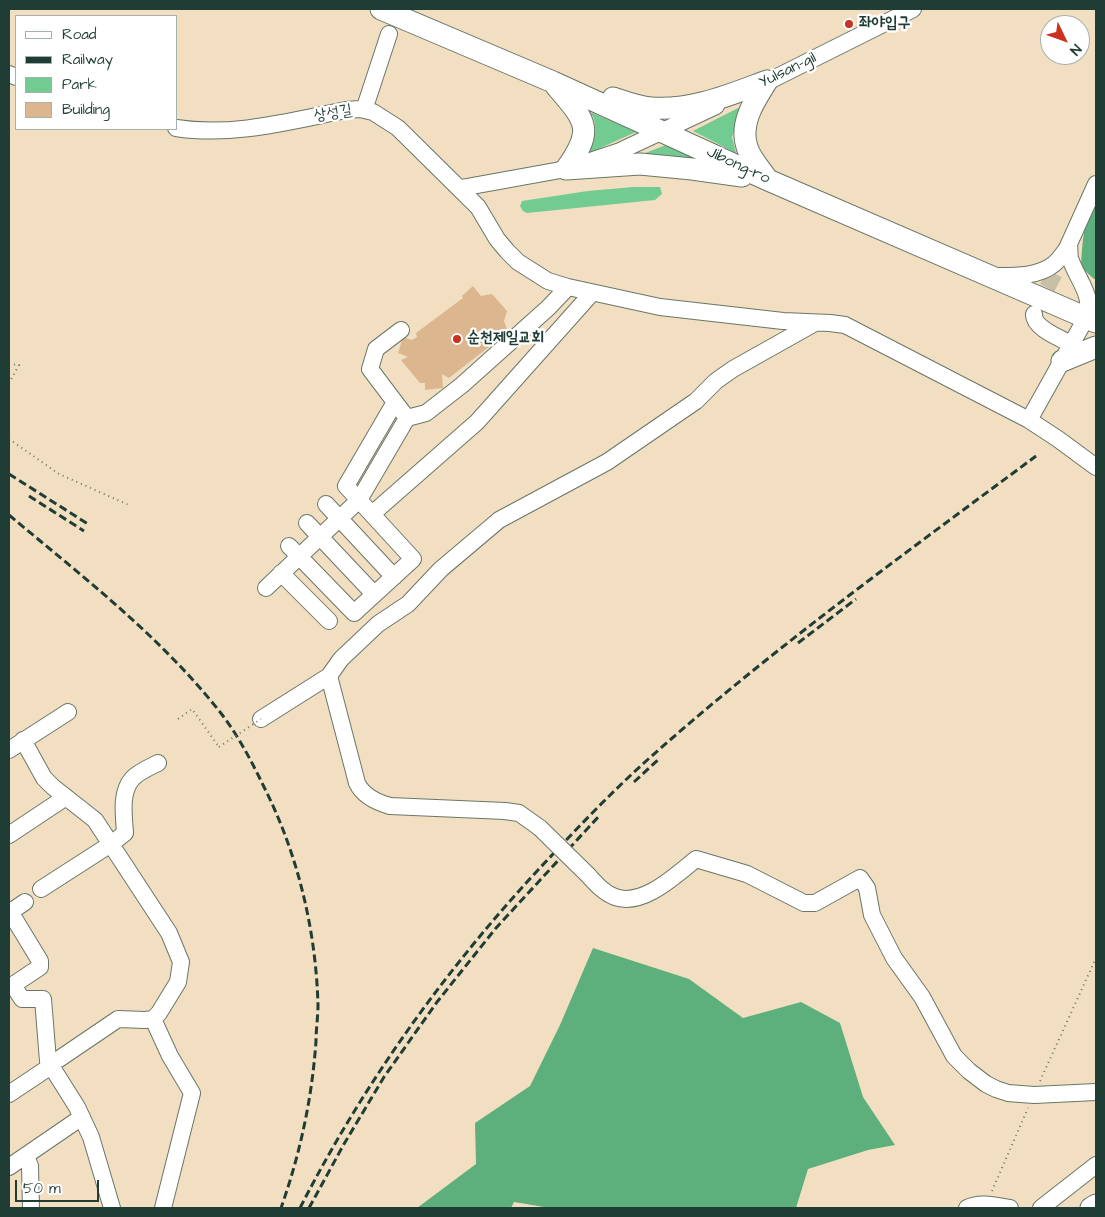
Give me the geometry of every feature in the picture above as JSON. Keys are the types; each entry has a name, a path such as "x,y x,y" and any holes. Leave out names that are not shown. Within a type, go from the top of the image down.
{"main road":[{"name":"Jibong-ro","path":"382,9 552,82 768,180 1091,320"},
{"path":"552,82 648,108 666,109 704,103 767,82"},
{"path":"552,82 582,119 583,142 580,151 566,169"},
{"path":"767,82 753,104 747,120 745,138 747,149 768,180"},
{"path":"566,169 640,164 768,180"},
{"path":"1067,353 1096,346"},
{"path":"1090,1208 1096,1205"}],"street":[{"name":"Yulsan-gil","path":"461,188 566,169 620,151 767,82 913,9"},
{"path":"364,110 389,34"},
{"name":"상성길","path":"178,128 200,131 232,131 346,110 374,112 398,128 461,188 478,207 497,239 518,262 548,281 592,293 660,307 838,324 857,331 1029,420 1058,438 1096,467"},
{"path":"1056,271 1096,184"},
{"path":"990,276 1021,276 1042,271 1055,264 1069,246"},
{"path":"1029,420 1067,353 1091,320 1089,302 1070,258 1069,246"},
{"path":"266,588 281,573 294,551 320,537 359,500 408,418 426,413 462,385 548,308 568,287"},
{"path":"372,514 477,422 592,293"},
{"path":"1034,314 1038,325 1067,353"},
{"path":"261,719 329,676 341,660 378,624 408,604 441,569 499,520 607,462 696,401 716,381 733,369 815,323"},
{"path":"401,330 376,349 370,368 408,418"},
{"path":"294,551 354,613 413,559 346,486 395,402"},
{"path":"326,504 394,577"},
{"path":"307,523 374,594"},
{"path":"281,573 329,621"},
{"path":"329,676 356,783 363,792 380,803 390,806 519,813 540,828 607,893 622,899 652,892 696,859 747,874 804,903 815,903 860,878 867,888 872,915 894,958 922,997 954,1056 969,1071 996,1090 1008,1093 1034,1095 1096,1092"},
{"path":"9,750 68,712"},
{"path":"9,1094 118,1019 153,1019 159,1013 178,982 181,962 169,933 95,820 44,778 23,740"},
{"path":"40,889 111,844 125,832 124,799 132,779 158,763"},
{"path":"9,835 66,797"},
{"path":"25,902 9,912 40,961 40,967 13,985 13,994 22,999 43,999 48,1061 55,1062"},
{"path":"153,1019 170,1056 192,1093 163,1208"},
{"path":"55,1062 91,1136 112,1208"},
{"path":"9,1167 82,1117"},
{"path":"26,1156 30,1166 31,1208"},
{"path":"1042,1208 1096,1165"},
{"path":"967,1208 986,1204 1010,1208"}],"path":[{"path":"9,364 20,365 9,383"},
{"path":"9,439 59,474 131,506"},
{"path":"178,719 192,709 219,747 261,719"}],"green space":[{"path":"742,106 732,137 736,153 693,131"},
{"path":"590,112 636,132 589,153 595,132 593,116"},
{"path":"666,145 705,162 666,155 640,155"},
{"path":"660,187 662,194 655,200 527,213 520,206 522,201 588,191"},
{"path":"1096,196 1096,279 1094,279 1081,267 1086,221"},
{"path":"593,948 689,979 743,1018 801,1002 840,1023 863,1097 895,1145 868,1150 808,1169 796,1208 550,1208 514,1202 511,1208 417,1208 476,1164 475,1123 530,1086 560,1025"}],"building":[{"name":"순천제일교회","path":"473,286 481,296 492,294 507,311 504,321 508,332 449,378 442,374 443,388 425,390 425,383 420,383 401,360 408,357 398,353 403,337 412,340 417,337 416,333 463,298 462,296"}],"tunnel":[{"path":"1036,309 1056,271"}],"railway":[{"path":"300,1208 354,1112 414,1021 481,935 517,893 587,818 645,762 739,682 886,567 1036,456"},
{"path":"9,474 88,524"},
{"path":"29,496 84,531"},
{"path":"9,515 120,608 197,684 233,730 277,814 296,867 303,894 314,949 318,1005 312,1084 299,1147 281,1208"},
{"path":"798,643 856,599"},
{"path":"634,782 660,758"},
{"path":"309,1208 384,1077 437,1002 496,928 600,815"}],"place":[{"name":"좌야입구","path":"849,24"},
{"name":"순천제일교회","path":"457,339"}]}
